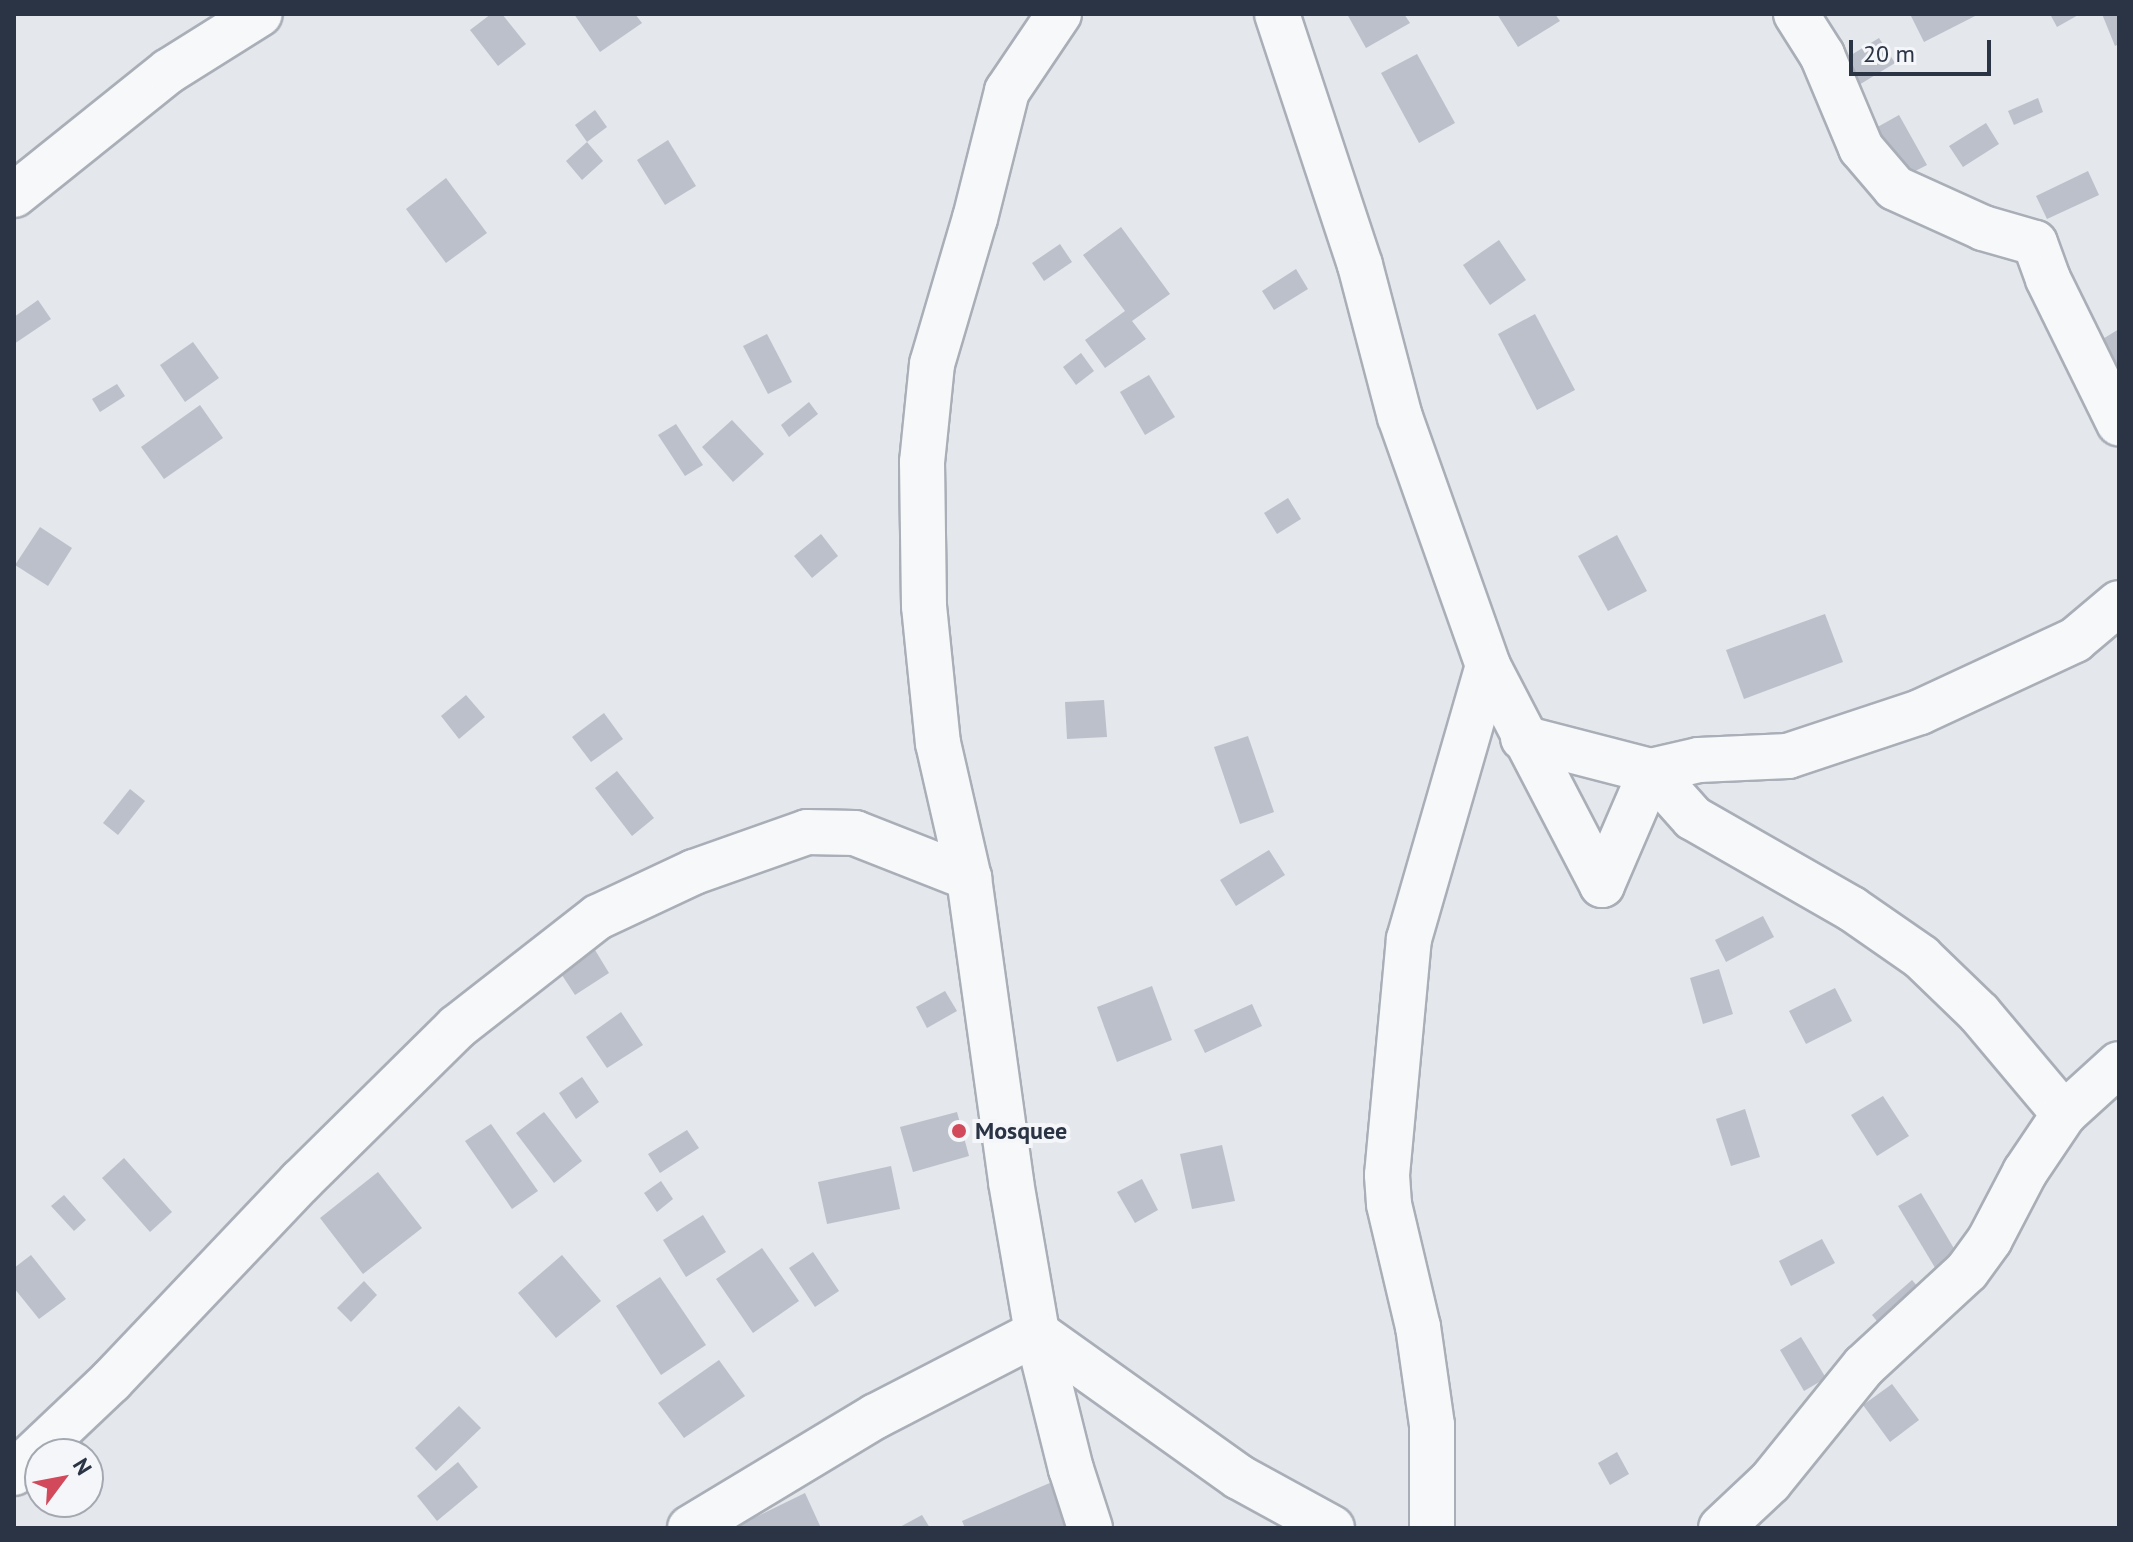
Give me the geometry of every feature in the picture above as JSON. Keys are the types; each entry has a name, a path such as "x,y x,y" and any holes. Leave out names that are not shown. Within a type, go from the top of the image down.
{"street":[{"path":"14,195 169,71 260,14"},
{"path":"1059,14 1007,91 972,231 932,364 923,448 924,606 938,743 969,878 1011,1182 1037,1333 1071,1469 1090,1528"},
{"path":"1277,14 1360,265 1400,417 1488,666 1602,885 1651,771"},
{"path":"1796,14 1822,55 1861,148 1895,188 1983,228 2035,243 2048,279 2119,423"},
{"path":"1523,738 1651,771 1699,760 1788,756 1920,712 2075,640 2119,603"},
{"path":"1432,1528 1432,1425 1418,1327 1389,1204 1387,1175 1409,939 1488,666"},
{"path":"1651,771 1693,818 1840,901 1921,957 1979,1013 2064,1114"},
{"path":"14,1473 111,1381 301,1181 457,1027 598,917 694,872 807,832 855,833 969,878"},
{"path":"1721,1528 1770,1482 1864,1366 1967,1271 1990,1239 2025,1172 2064,1114 2119,1064"},
{"path":"690,1528 876,1416 1037,1333"},
{"path":"1037,1333 1239,1477 1332,1528"}],"building":[{"path":"491,14 502,14 526,44 498,66 470,30"},
{"path":"574,14 635,14 642,23 600,52"},
{"path":"1347,14 1404,14 1410,23 1366,48"},
{"path":"1497,14 1555,14 1560,21 1518,47"},
{"path":"1910,14 1979,14 1924,42"},
{"path":"2050,14 2080,14 2057,27"},
{"path":"2102,14 2119,14 2119,44 2115,46"},
{"path":"1879,38 1895,63 1849,91 1833,66"},
{"path":"1417,54 1455,123 1419,143 1381,73"},
{"path":"2038,98 2043,112 2014,125 2008,111"},
{"path":"595,110 607,127 587,142 575,125"},
{"path":"1899,115 1927,165 1892,183 1865,134"},
{"path":"1986,123 1999,144 1963,167 1949,146"},
{"path":"668,140 696,186 665,205 637,160"},
{"path":"587,142 603,161 582,180 566,161"},
{"path":"2088,171 2099,195 2047,219 2036,196"},
{"path":"446,178 487,233 446,263 406,209"},
{"path":"1121,227 1170,294 1132,321 1146,339 1105,368 1085,340 1125,311 1083,255"},
{"path":"1499,240 1526,280 1490,305 1463,265"},
{"path":"1060,244 1072,262 1044,281 1032,263"},
{"path":"1296,269 1308,289 1274,310 1262,291"},
{"path":"38,300 51,319 14,344 14,317"},
{"path":"1535,314 1575,390 1537,410 1498,334"},
{"path":"2119,329 2119,370 2110,375 2093,345"},
{"path":"767,334 792,382 768,394 743,346"},
{"path":"193,342 219,378 185,402 160,365"},
{"path":"1081,353 1094,371 1076,385 1063,367"},
{"path":"1149,375 1175,417 1145,435 1120,392"},
{"path":"117,384 125,396 100,412 92,399"},
{"path":"809,402 818,414 789,437 781,425"},
{"path":"200,405 223,438 164,479 141,447"},
{"path":"732,420 764,454 733,482 702,447"},
{"path":"676,424 703,465 685,476 658,435"},
{"path":"1288,498 1301,519 1277,534 1264,513"},
{"path":"40,527 72,548 48,586 15,565"},
{"path":"821,534 838,556 812,578 794,556"},
{"path":"1617,535 1647,591 1608,611 1578,556"},
{"path":"1825,614 1843,662 1744,699 1726,650"},
{"path":"466,695 485,717 459,739 441,716"},
{"path":"1104,700 1107,737 1067,739 1065,702"},
{"path":"604,713 623,739 591,762 572,737"},
{"path":"1248,736 1274,812 1240,824 1214,747"},
{"path":"617,771 654,818 632,836 595,788"},
{"path":"130,789 145,801 118,835 103,823"},
{"path":"1269,850 1285,875 1236,906 1220,880"},
{"path":"1763,916 1774,937 1726,962 1715,940"},
{"path":"595,950 609,973 575,995 560,972"},
{"path":"1719,969 1733,1014 1703,1024 1690,978"},
{"path":"1152,986 1172,1040 1117,1062 1097,1007"},
{"path":"1835,988 1852,1021 1806,1044 1789,1011"},
{"path":"945,991 957,1011 927,1028 916,1007"},
{"path":"1252,1004 1262,1026 1205,1053 1194,1030"},
{"path":"621,1012 643,1045 607,1068 586,1037"},
{"path":"582,1077 599,1102 576,1119 559,1093"},
{"path":"1883,1096 1909,1136 1877,1156 1851,1115"},
{"path":"1745,1109 1760,1157 1731,1166 1716,1119"},
{"path":"544,1112 582,1161 554,1183 516,1133"},
{"path":"957,1112 969,1156 913,1172 900,1127"},
{"path":"491,1124 538,1191 512,1209 465,1141"},
{"path":"687,1130 699,1148 660,1173 648,1154"},
{"path":"1222,1145 1235,1201 1192,1209 1180,1154"},
{"path":"124,1158 172,1212 150,1232 102,1178"},
{"path":"891,1166 900,1209 827,1224 818,1182"},
{"path":"378,1172 422,1228 363,1274 320,1218"},
{"path":"1142,1179 1158,1210 1135,1223 1117,1192"},
{"path":"661,1181 673,1199 657,1212 644,1193"},
{"path":"1921,1193 1959,1257 1937,1271 1898,1206"},
{"path":"64,1195 86,1220 74,1231 51,1206"},
{"path":"703,1215 726,1252 686,1277 663,1240"},
{"path":"1822,1239 1835,1263 1791,1286 1779,1261"},
{"path":"762,1248 799,1301 753,1333 716,1279"},
{"path":"813,1252 839,1291 815,1307 789,1268"},
{"path":"31,1255 66,1299 39,1319 14,1288 14,1268"},
{"path":"562,1255 601,1301 556,1338 518,1293"},
{"path":"660,1277 706,1345 661,1375 616,1306"},
{"path":"1912,1280 1925,1295 1884,1330 1872,1315"},
{"path":"364,1281 377,1295 351,1322 337,1308"},
{"path":"1801,1337 1826,1378 1804,1391 1780,1350"},
{"path":"719,1360 745,1396 684,1438 658,1403"},
{"path":"1892,1384 1919,1420 1890,1442 1863,1405"},
{"path":"459,1406 481,1428 436,1471 415,1448"},
{"path":"1617,1452 1629,1474 1610,1485 1598,1463"},
{"path":"458,1462 478,1487 437,1521 417,1496"},
{"path":"1052,1482 1071,1528 965,1528 962,1521"},
{"path":"805,1493 821,1528 733,1528"},
{"path":"922,1515 930,1528 898,1528"}],"place":[{"name":"Mosquee","path":"959,1131"}]}
